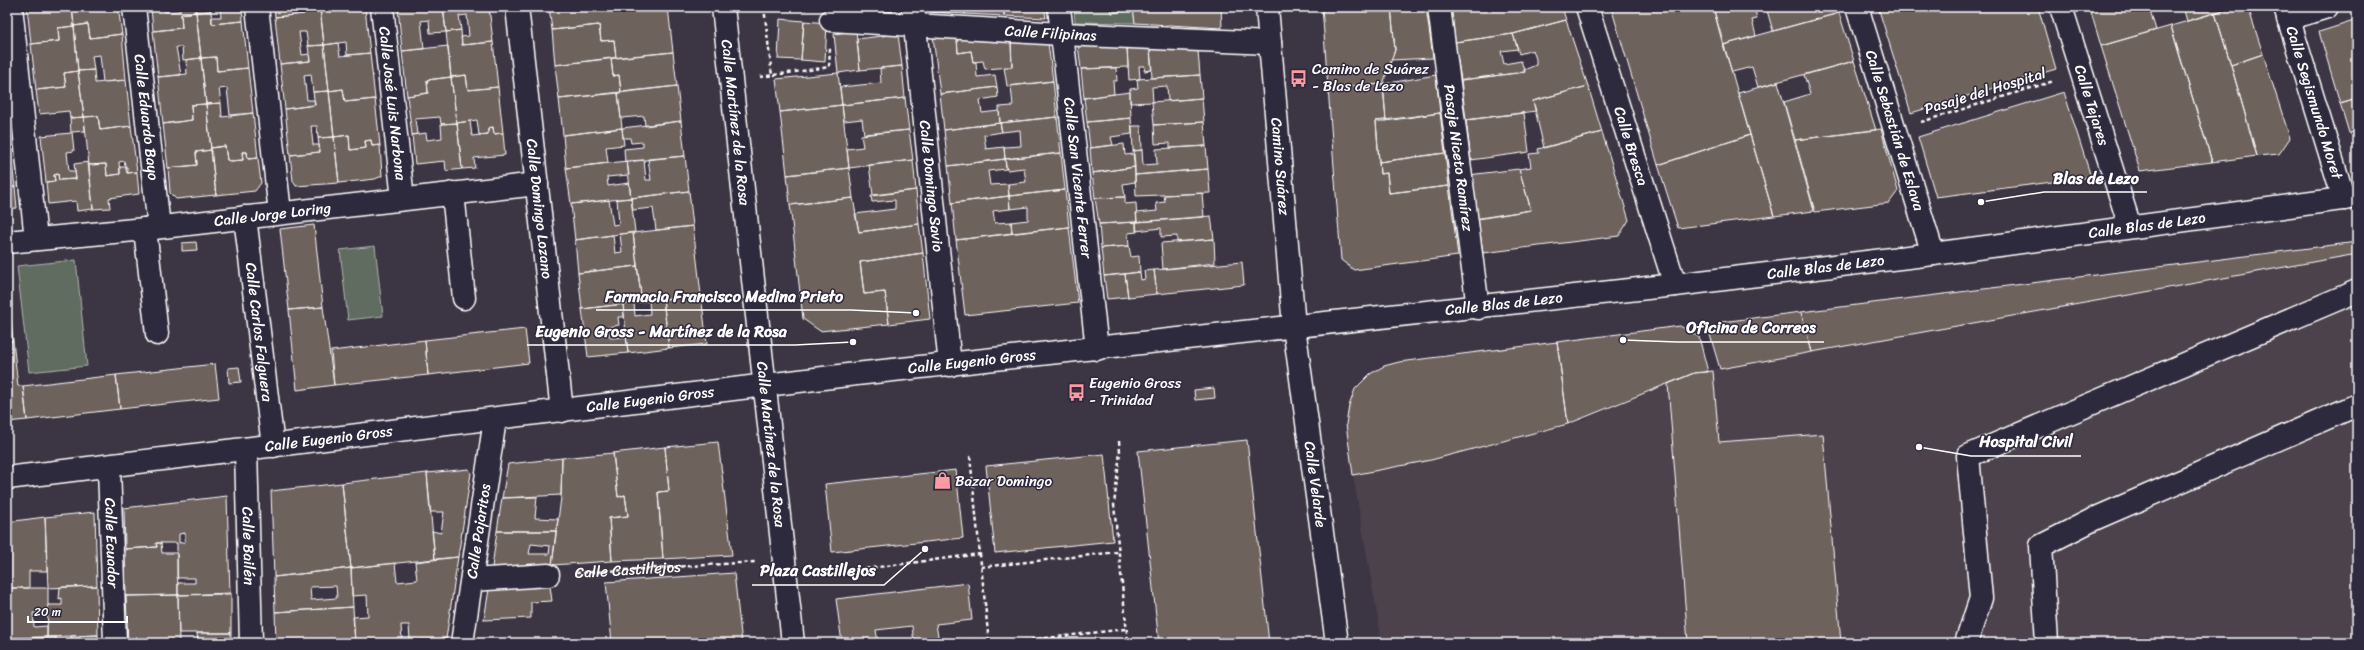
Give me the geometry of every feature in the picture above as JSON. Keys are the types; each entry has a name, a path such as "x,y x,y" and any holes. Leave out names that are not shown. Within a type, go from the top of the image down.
{"street":[{"path":"11,7 36,239"},
{"name":"Calle Eduardo Bayo","path":"134,7 152,228 157,334"},
{"path":"257,7 280,213"},
{"name":"Calle José Luis Narbona","path":"382,7 403,199"},
{"name":"Calle Domingo Lozano","path":"517,7 562,411"},
{"name":"Calle Martínez de la Rosa","path":"724,7 793,643"},
{"name":"Calle San Vicente Ferrer","path":"1059,7 1097,349"},
{"name":"Camino Suárez","path":"1267,7 1294,327"},
{"name":"Pasaje Niceto Ramírez","path":"1439,7 1478,308"},
{"name":"Calle Bresca","path":"1587,7 1675,286"},
{"name":"Calle Sebastián de Eslava","path":"1857,7 1933,254"},
{"name":"Calle Tejares","path":"2061,7 2130,227"},
{"path":"2286,13 2327,7"},
{"name":"Calle Segismundo Moret","path":"2286,13 2350,198"},
{"name":"Calle Filipinas","path":"831,20 914,16 1062,34 1270,43"},
{"name":"Calle Domingo Savio","path":"914,16 950,365"},
{"name":"Calle Jorge Loring","path":"7,242 152,228 537,184"},
{"path":"454,193 464,298"},
{"name":"Calle Blas de Lezo","path":"1294,327 1675,286 1933,254 2350,198"},
{"name":"Calle Carlos Falguera","path":"245,217 273,446"},
{"path":"1966,643 1981,598 1968,456 2357,292"},
{"name":"Calle Eugenio Gross","path":"7,478 109,467 495,418 766,387 856,374 1294,327"},
{"name":"Calle Velarde","path":"1294,327 1338,643"},
{"path":"2047,643 2041,546 2094,518 2357,405"},
{"name":"Calle Pajaritos","path":"462,643 495,418"},
{"name":"Calle Bailén","path":"246,449 252,643"},
{"name":"Calle Ecuador","path":"109,467 115,643"},
{"path":"472,580 548,574"}],"path":[{"path":"764,7 772,76"},
{"path":"776,7 786,8"},
{"path":"731,80 772,76 829,67 830,46"},
{"name":"Pasaje del Hospital","path":"1894,130 2081,72"},
{"path":"1119,440 1120,452 1114,505 1128,643"},
{"path":"970,456 989,643"},
{"path":"981,567 1118,552"},
{"path":"824,574 980,554"},
{"name":"Calle Castillejos","path":"548,574 784,560"},
{"path":"1003,643 1126,629"}],"shaded area":[{"path":"2357,254 2357,643 1382,643 1353,475 1431,460 1572,424 1694,373"}],"green space":[{"path":"1074,7 1111,7 1112,12 1133,10 1135,23 1075,22"},
{"path":"375,246 383,316 348,320 340,250"},
{"path":"76,260 87,366 29,372 17,266"}],"building":[{"path":"27,7 72,7 74,26 58,28 59,41 31,44"},
{"path":"72,7 118,7 122,34 90,38 88,24 74,26"},
{"path":"151,7 165,7 165,12 180,11 180,7 195,7 196,12 181,14 182,28 153,31"},
{"path":"195,7 210,7 211,11 196,12"},
{"path":"220,7 242,7 243,21 212,24 212,17 221,17"},
{"path":"274,7 304,7 304,14 275,17"},
{"path":"304,7 320,7 324,45 308,46 306,32 299,32 302,55 309,54 310,61 280,64 275,17 304,14"},
{"path":"320,7 334,7 335,12 365,8 370,53 347,55 346,42 324,45"},
{"path":"342,7 365,7 365,8 342,11"},
{"path":"398,7 443,7 446,32 430,33 429,20 421,21 424,49 402,51"},
{"path":"443,7 489,7 493,42 462,45 461,37 469,36 467,15 459,16 461,30 446,32"},
{"path":"549,7 668,7 673,52 616,58 614,40 601,41 599,25 552,30"},
{"path":"853,7 895,7 896,10 853,8"},
{"path":"930,7 965,7 965,14 930,12"},
{"path":"965,7 1004,7 1004,16 965,14"},
{"path":"1004,7 1044,7 1046,18 1004,16"},
{"path":"1111,7 1133,7 1133,10 1112,13"},
{"path":"1133,7 1221,7 1222,28 1135,23"},
{"path":"1322,7 1391,7 1395,50 1383,84 1328,88"},
{"path":"1391,7 1426,7 1433,58 1391,60 1395,50"},
{"path":"1451,7 1562,7 1566,20 1513,34 1455,42"},
{"path":"1611,7 1713,7 1750,135 1658,165"},
{"path":"1713,7 1765,7 1755,10 1757,19 1752,20 1756,36 1723,45"},
{"path":"1766,7 1837,7 1839,13 1773,31"},
{"path":"1878,7 2038,7 2056,69 1911,113"},
{"path":"2096,7 2149,7 2156,30 2101,46 2090,9"},
{"path":"2183,7 2233,7 2187,21"},
{"path":"2233,7 2248,7 2263,54 2231,65 2215,13"},
{"path":"211,11 212,24 243,21 248,68 217,71 216,57 201,58 196,12"},
{"path":"196,12 201,58 183,60 182,47 176,47 181,75 158,77 153,31 182,28 181,14"},
{"path":"1839,13 1854,61 1758,87 1752,67 1732,72 1723,45"},
{"path":"2215,13 2257,156 2212,162 2177,47 2171,26"},
{"path":"780,19 804,21 801,60 778,59"},
{"path":"1566,20 1588,86 1533,101 1536,111 1466,120 1461,80 1525,72 1524,70 1536,65 1536,59 1533,50 1519,54 1513,34"},
{"path":"2357,20 2357,98 2340,103 2319,32"},
{"path":"804,21 827,23 825,62 801,60"},
{"path":"88,24 90,38 122,34 126,80 103,82 100,55 92,56 94,70 78,71 74,26"},
{"path":"599,25 601,41 614,40 616,58 555,65 552,30"},
{"path":"74,26 78,71 64,73 66,87 36,90 31,44 59,41 58,28"},
{"path":"2171,26 2212,162 2140,171 2101,46"},
{"path":"461,30 462,45 493,42 498,87 468,90 466,75 451,77 446,32"},
{"path":"856,31 860,70 838,73 834,34"},
{"path":"898,34 902,66 860,70 857,39"},
{"path":"1513,34 1518,49 1501,51 1504,64 1521,61 1525,72 1461,80 1455,42"},
{"path":"933,36 957,38 958,53 971,51 973,62 976,62 977,77 995,75 997,87 940,94"},
{"path":"957,38 1011,41 1012,67 985,69 983,61 973,62 971,51 958,53"},
{"path":"1011,41 1048,43 1053,81 1007,86 1004,67 1012,67"},
{"path":"338,43 340,56 370,53 375,99 345,102 343,89 329,91 324,45"},
{"path":"324,45 329,91 313,92 311,74 304,75 307,100 314,100 315,105 285,109 280,64 310,61 308,46"},
{"path":"1078,45 1127,48 1128,67 1081,69"},
{"path":"448,46 451,77 427,80 428,93 407,96 402,51"},
{"path":"1127,48 1150,49 1152,70 1144,71 1145,66 1139,66 1140,79 1129,80"},
{"path":"1150,49 1198,51 1200,75 1152,78"},
{"path":"673,52 677,86 621,92 619,75 613,76 611,58"},
{"path":"2263,54 2290,138 2279,154 2257,156 2231,65"},
{"path":"216,57 217,71 248,68 253,113 230,115 227,88 219,89 221,103 206,104 201,58"},
{"path":"201,58 206,104 191,105 192,120 163,124 158,77 187,74 186,60"},
{"path":"611,58 613,76 619,75 621,92 559,99 555,65"},
{"path":"1854,61 1876,130 1795,140 1784,102 1810,94 1804,75"},
{"path":"902,66 905,98 842,105 840,87 881,83 880,68"},
{"path":"1116,68 1117,81 1113,81 1114,94 1084,98 1081,69"},
{"path":"94,70 95,83 126,80 131,126 100,130 98,116 84,117 78,71"},
{"path":"78,71 84,117 70,118 69,111 39,114 36,90 66,87 64,73"},
{"path":"838,73 842,105 780,112 776,79"},
{"path":"466,75 468,90 498,87 503,133 494,134 493,127 488,128 488,134 479,135 477,120 457,123 451,77"},
{"path":"1200,75 1202,98 1168,101 1167,86 1152,87 1153,102 1130,103 1130,89 1138,88 1137,79"},
{"path":"1436,75 1440,113 1386,121 1383,84"},
{"path":"451,77 457,123 441,124 440,117 415,119 417,134 412,135 407,96 428,93 427,80"},
{"path":"1053,81 1057,117 1000,123 999,107 1013,106 1011,86"},
{"path":"1778,82 1814,211 1774,216 1738,93"},
{"path":"1383,84 1386,121 1376,121 1380,174 1387,173 1389,193 1449,186 1458,256 1354,270 1341,260 1328,88"},
{"path":"677,86 681,121 645,126 644,116 621,118 618,93"},
{"path":"1588,86 1602,132 1544,148 1533,101"},
{"path":"997,87 998,97 980,100 982,113 999,111 1000,123 944,130 940,94"},
{"path":"343,89 345,102 375,99 380,145 372,146 371,140 365,141 366,148 350,150 349,135 334,137 329,91"},
{"path":"329,91 334,137 318,138 317,126 311,126 313,145 319,145 320,152 290,155 285,109 315,105 313,92"},
{"path":"1130,92 1131,118 1087,122 1084,98"},
{"path":"2064,92 2091,177 1936,197 1918,137"},
{"path":"618,93 622,128 563,135 559,99"},
{"path":"905,98 909,130 864,134 862,119 844,121 842,105"},
{"path":"1202,98 1204,122 1154,125 1152,102"},
{"path":"2357,98 2357,138 2349,133 2340,103"},
{"path":"221,103 222,117 253,113 258,158 248,159 247,152 242,152 243,160 230,161 227,160 225,146 211,148 206,104"},
{"path":"206,104 211,150 196,152 197,165 168,168 163,124 192,120 191,105"},
{"path":"842,105 849,168 787,175 780,112"},
{"path":"1440,113 1445,153 1379,162 1376,121"},
{"path":"1524,113 1529,152 1471,160 1466,120"},
{"path":"98,116 100,130 131,126 137,172 127,173 124,161 119,162 120,174 107,176 106,164 89,165 84,117"},
{"path":"84,117 85,131 72,132 74,151 67,152 69,171 75,171 76,179 59,180 58,174 54,175 55,181 46,182 41,136 71,133 70,118"},
{"path":"1057,117 1061,153 1005,159 1004,147 1021,146 1020,130 1002,132 1000,123"},
{"path":"1131,118 1132,134 1111,137 1113,145 1090,148 1087,122"},
{"path":"470,121 472,136 488,134 488,128 493,127 494,134 503,133 505,155 474,158 475,168 462,169 457,123"},
{"path":"681,121 685,156 625,162 624,149 643,147 643,142 631,143 630,138 623,138 622,128"},
{"path":"1204,122 1206,146 1170,148 1170,143 1155,144 1154,125"},
{"path":"457,123 462,169 446,171 445,161 415,164 412,135 426,133 427,140 442,138 441,124"},
{"path":"1000,123 1002,132 984,135 986,149 1004,147 1005,159 948,166 944,130"},
{"path":"1132,126 1141,126 1142,150 1133,151"},
{"path":"7,127 9,139 7,139"},
{"path":"622,128 624,145 606,147 608,163 566,168 563,135"},
{"path":"1881,129 1898,191 1889,203 1815,212 1795,140"},
{"path":"909,130 913,160 849,168 847,149 863,147 861,135"},
{"path":"1602,132 1629,220 1619,236 1483,253 1478,219 1531,210 1519,169 1531,167 1529,154 1539,153 1538,149"},
{"path":"349,135 350,150 366,148 365,141 371,140 372,146 380,145 382,176 375,179 339,183 334,137"},
{"path":"1750,135 1774,216 1678,228 1658,165"},
{"path":"334,137 339,183 296,186 293,181 290,155 320,152 318,138"},
{"path":"7,139 9,139 15,187 7,187"},
{"path":"1124,144 1125,155 1134,154 1135,167 1092,173 1090,148"},
{"path":"225,146 227,160 243,160 242,152 247,152 248,159 258,158 261,183 255,191 216,195 211,148"},
{"path":"1206,146 1208,169 1135,175 1133,151 1142,150 1143,165 1157,164 1156,149"},
{"path":"211,150 216,195 176,199 170,193 168,168 197,165 196,152"},
{"path":"1061,153 1065,190 1009,196 1008,184 1026,182 1024,168 1007,170 1005,159"},
{"path":"1445,153 1449,186 1389,193 1387,173 1380,174 1379,162"},
{"path":"685,156 689,191 631,198 627,161 644,160 646,180 651,180 648,159"},
{"path":"1005,159 1006,169 988,171 990,185 1008,184 1009,196 952,203 948,166"},
{"path":"913,160 916,190 873,195 869,165"},
{"path":"627,161 629,175 607,177 608,186 629,183 631,198 571,204 566,168"},
{"path":"88,162 93,209 77,211 76,201 48,204 46,182 55,181 54,175 58,174 59,180 76,179 74,164"},
{"path":"106,164 107,176 120,174 120,167 127,167 127,173 137,172 139,194 109,198 110,208 93,209 89,165"},
{"path":"1135,167 1135,182 1123,184 1125,197 1095,198 1092,173"},
{"path":"849,168 853,198 790,205 787,175"},
{"path":"1208,169 1210,193 1136,196 1135,175"},
{"path":"1519,169 1531,210 1474,219 1468,175"},
{"path":"7,187 15,187 17,208 7,209"},
{"path":"916,190 919,224 859,232 855,214 895,209 895,200 872,202 871,196"},
{"path":"1065,190 1069,227 1012,233 1011,222 1028,220 1028,207 1010,209 1009,196"},
{"path":"689,191 693,226 656,230 653,208 633,210 631,198"},
{"path":"1202,193 1204,217 1137,222 1136,213 1157,211 1156,203 1165,202 1164,195"},
{"path":"1009,196 1010,209 993,211 995,223 1011,222 1012,233 956,240 952,203"},
{"path":"1125,197 1125,204 1136,203 1137,222 1099,224 1095,198"},
{"path":"631,198 635,232 575,240 571,204 609,200 613,225 619,224 617,199"},
{"path":"853,198 859,232 919,224 923,253 860,262 864,294 885,292 889,324 820,331 803,319 790,205"},
{"path":"1211,216 1214,239 1177,242 1177,236 1161,237 1161,228 1136,231 1136,222"},
{"path":"1136,222 1137,232 1128,233 1129,246 1101,248 1099,224"},
{"path":"314,225 323,307 289,310 280,229"},
{"path":"693,226 701,295 642,302 633,233"},
{"path":"1069,227 1078,303 965,315 956,240"},
{"path":"633,233 637,266 578,273 575,240 613,235 615,253 622,252 620,234"},
{"path":"1214,239 1215,263 1163,269 1161,243"},
{"path":"196,242 197,250 182,251 182,243"},
{"path":"2357,242 2357,254 1812,352 1801,312"},
{"path":"1129,246 1131,257 1139,256 1140,272 1104,276 1101,248"},
{"path":"923,253 930,319 889,324 885,292 864,294 860,262"},
{"path":"1242,262 1244,285 1157,294 1154,270"},
{"path":"637,266 642,302 582,309 578,273"},
{"path":"1154,270 1157,294 1128,297 1125,274 1140,272 1141,280 1145,279 1144,271"},
{"path":"1125,274 1128,297 1107,299 1104,276"},
{"path":"7,284 13,341 7,342"},
{"path":"701,295 707,344 669,348 663,299"},
{"path":"663,299 669,348 628,353 623,304 634,303 635,316 650,314 649,301"},
{"path":"623,304 624,317 618,317 619,325 608,327 610,338 626,337 628,353 588,357 582,309"},
{"path":"323,307 334,385 297,390 289,310"},
{"path":"1801,312 1812,352 1720,369 1710,335 1721,322"},
{"path":"1680,326 1699,337 1708,372 1694,373 1568,424 1557,342"},
{"path":"525,329 529,363 428,375 425,340"},
{"path":"425,340 428,375 334,385 331,351"},
{"path":"13,341 18,386 23,386 27,420 7,422 7,342"},
{"path":"1557,342 1568,424 1431,460 1353,475 1346,424 1349,406 1355,389 1370,374 1384,366 1399,362"},
{"path":"215,364 219,398 120,409 116,375"},
{"path":"239,367 241,382 229,383 228,368"},
{"path":"1713,371 1719,442 1823,434 1841,643 1688,643 1668,384 1694,373"},
{"path":"116,375 120,409 27,420 23,386"},
{"path":"1214,388 1215,398 1195,400 1194,390"},
{"path":"1247,440 1269,643 1159,643 1138,451"},
{"path":"718,442 732,555 663,559 658,492 669,491 665,447"},
{"path":"665,447 669,491 658,492 663,559 612,561 609,518 628,516 625,495 618,497 613,453"},
{"path":"613,453 618,497 625,495 628,516 609,518 612,561 552,565 561,498 562,458"},
{"path":"1104,454 1113,541 995,553 986,466"},
{"path":"562,458 561,495 502,498 508,464"},
{"path":"469,469 471,473 458,557 435,559 432,531 441,533 444,512 430,512 427,473"},
{"path":"956,470 963,538 832,552 825,484"},
{"path":"427,473 435,559 351,568 342,483"},
{"path":"342,483 351,568 274,577 271,491"},
{"path":"227,496 230,594 178,595 178,583 195,583 195,578 177,578 177,543 156,543 157,547 125,549 124,508","holes":["185,533 185,542 179,543 179,534"]},
{"path":"537,497 535,518 558,519 556,531 497,531 502,498"},
{"path":"95,512 97,586 48,588 45,517"},
{"path":"45,517 47,571 29,571 29,588 7,588 7,522"},
{"path":"497,531 556,531 552,565 492,567","holes":["531,544 550,546 549,554 529,554"]},
{"path":"156,543 161,543 162,553 177,553 178,595 126,596 125,549 157,547"},
{"path":"458,557 446,639 410,641 409,625 401,625 402,642 355,643 353,617 368,616 367,595 352,596 351,568 395,563 397,582 417,580 415,562"},
{"path":"351,568 353,607 275,612 274,577","holes":["336,586 337,598 311,600 310,587"]},
{"path":"734,573 742,643 612,643 606,582"},
{"path":"968,583 972,620 936,624 939,643 914,643 912,626 876,630 878,643 842,643 836,599"},
{"path":"97,586 98,635 47,637 48,605 62,605 62,598 59,599 60,587"},
{"path":"550,586 552,601 531,602 531,618 484,620 489,589"},
{"path":"7,588 48,588 48,613 33,613 34,627 47,626 47,637 7,638"},
{"path":"231,593 231,633 179,633 178,595"},
{"path":"178,595 179,643 128,643 126,596"},
{"path":"353,607 355,643 276,643 275,612"},
{"path":"197,633 231,633 231,643 198,643"},
{"path":"98,635 98,643 71,643 71,636"},
{"path":"56,637 56,643 7,643 7,638"},
{"path":"446,639 445,643 384,643"},
{"path":"974,639 974,643 942,643"}],"place":[{"name":"Camino de Suárez - Blas de Lezo","path":"1299,78"},
{"name":"Blas de Lezo","path":"1981,202"},
{"name":"Farmacia Francisco Medina Prieto","path":"916,313"},
{"name":"Oficina de Correos","path":"1623,340"},
{"name":"Eugenio Gross - Martínez de la Rosa","path":"853,342"},
{"name":"Eugenio Gross - Trinidad","path":"1076,392"},
{"name":"Hospital Civil","path":"1919,447"},
{"name":"Bazar Domingo","path":"942,481"},
{"name":"Plaza Castillejos","path":"925,549"}]}
